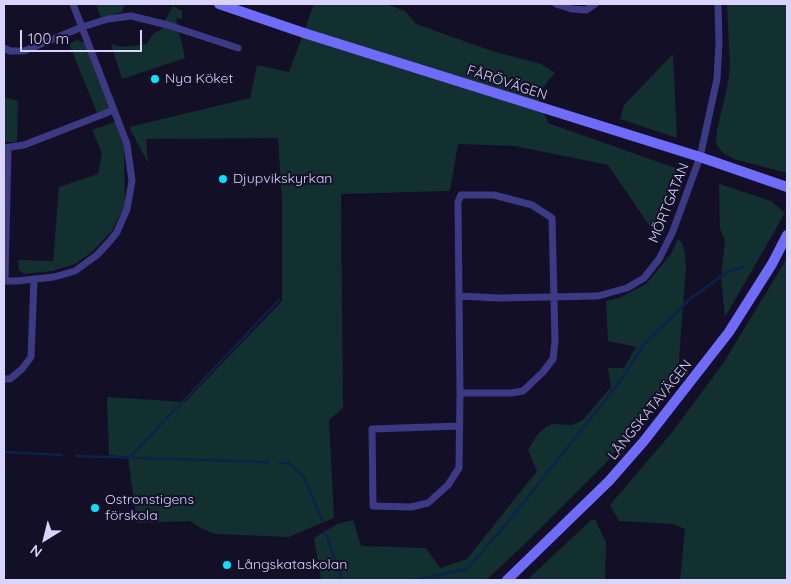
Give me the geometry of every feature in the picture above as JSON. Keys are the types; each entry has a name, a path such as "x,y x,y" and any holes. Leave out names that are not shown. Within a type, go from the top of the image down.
{"street":[{"path":"73,4 82,28 114,110 127,144 132,182 127,208 117,232 97,256 75,270 54,277 4,281 6,148 24,145 114,110"},
{"name":"FÅRÖVÄGEN","path":"219,4 304,33 700,157 787,187"},
{"path":"556,4 586,10 596,4"},
{"name":"MÖRTGATAN","path":"459,296 498,298 598,296 627,288 644,278 660,259 700,157 718,79 718,4"},
{"path":"4,48 10,51 24,51 108,19 131,16 168,25 238,48"},
{"path":"459,426 372,429 373,506 411,507 428,503 448,485 459,468 460,393 458,202 461,195 494,195 532,205 552,218 555,341 553,359 543,372 523,391 460,393"},
{"name":"LÅNGSKATAVÄGEN","path":"507,580 609,481 644,442 730,332 772,264 787,235"},
{"path":"4,379 10,379 22,370 31,357 34,279"}],"green space":[{"path":"96,4 125,4 122,12 101,18"},
{"path":"314,4 386,4 405,11 416,24 492,51 541,64 555,73 537,95 548,123 678,169 655,234 608,165 515,146 458,144 450,191 341,194 343,408 329,420 334,518 289,537 216,534 202,529 190,521 137,523 128,457 109,455 107,397 185,402 282,301 282,201 278,138 146,139 148,163 129,127 250,98 257,65 289,72"},
{"path":"727,4 787,4 787,173 734,159 723,153 716,144 730,65"},
{"path":"173,6 182,11 182,19 176,18 185,58 122,79 111,44 122,47 147,44 153,34 160,30"},
{"path":"77,40 86,43 110,107 107,111 98,115 69,44"},
{"path":"673,54 677,138 620,119 624,105"},
{"path":"4,97 18,101 17,142 4,142"},
{"path":"115,122 124,143 125,205 112,231 92,252 75,264 52,271 24,274 19,270 18,260 53,261 59,187 98,174 102,153 92,130"},
{"path":"719,184 771,201 785,213 725,317 721,278 725,240 720,229"},
{"path":"678,239 682,243 686,266 678,374 667,390 606,463 528,541 486,580 321,580 314,538 337,524 353,520 361,546 426,548 440,568 467,559 537,471 528,450 537,435 553,424 572,425 583,420 611,387 608,368 624,368 636,347 608,341 606,301 619,298 646,284 671,254"},
{"path":"787,258 787,580 680,580 685,529 673,524 619,521 610,505 673,431 724,362"},
{"path":"595,519 606,543 605,580 527,580 590,521"}],"waterway":[{"path":"414,580 467,569 508,522 618,384 645,343 690,299 727,272 743,267"},
{"path":"129,458 279,300"},
{"path":"4,452 62,455"},
{"path":"76,456 268,462"},
{"path":"279,463 289,463 304,477 322,520"},
{"path":"325,531 342,580"}],"place":[{"name":"Nya Köket","path":"155,79"},
{"name":"Djupvikskyrkan","path":"223,179"},
{"name":"Ostronstigens förskola","path":"95,508"},
{"name":"Långskataskolan","path":"227,565"}]}
